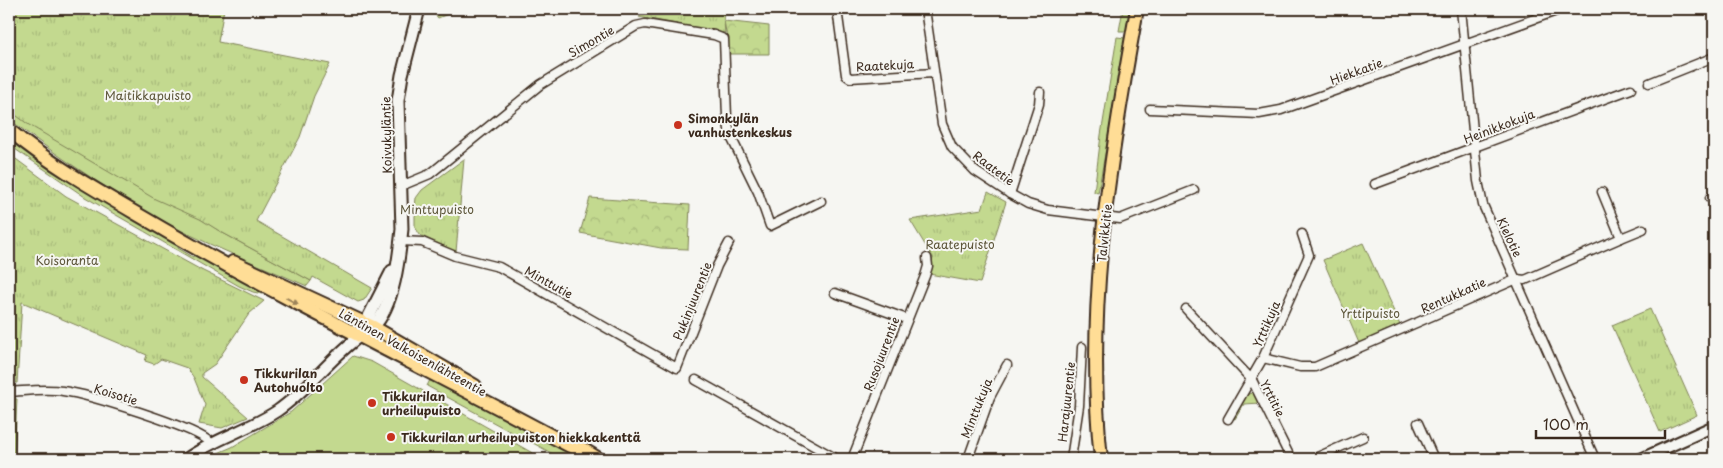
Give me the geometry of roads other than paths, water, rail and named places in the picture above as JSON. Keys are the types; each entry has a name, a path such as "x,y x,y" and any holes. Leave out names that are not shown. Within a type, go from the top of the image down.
{"main road":[{"name":"Koivukyläntie","path":"360,336 368,325 383,312 392,289 401,241 399,88 419,9"},
{"name":"Talvikkitie","path":"1101,459 1097,406 1097,330 1105,218 1137,9"},
{"name":"Läntinen Valkoisenlähteentie","path":"9,130 59,166 249,279 473,393 570,446 586,452"},
{"name":"Läntinen Valkoisenlähteentie","path":"180,239 368,325 599,459"}],"street":[{"name":"Raatekuja","path":"837,9 844,69 846,75 850,78 934,73"},
{"name":"Raatetie","path":"925,9 942,124 952,147 975,171 1028,204 1048,210 1105,218 1120,219 1194,190"},
{"name":"Kielotie","path":"1461,9 1474,148 1483,204 1595,459"},
{"name":"Hiekkatie","path":"1150,109 1270,113 1562,9"},
{"name":"Simontie","path":"401,186 430,174 540,85 636,26 645,24 714,35 724,39 726,49 727,117 730,135 758,192 770,226 821,201"},
{"path":"1649,82 1714,57"},
{"name":"Heinikkokuja","path":"1374,184 1631,89"},
{"path":"1010,194 1039,104 1040,92"},
{"path":"1602,192 1621,238"},
{"name":"Rentukkatie","path":"1263,358 1300,367 1315,367 1517,279 1525,280 1643,229"},
{"name":"Yrttikuja","path":"1228,419 1263,358 1309,255 1302,234"},
{"name":"Minttutie","path":"401,241 422,242 455,256 498,267 677,368"},
{"name":"Pukinjuurentie","path":"677,368 717,266 729,243"},
{"name":"Rusojuurentie","path":"852,459 925,276 928,258"},
{"path":"835,292 907,319"},
{"name":"Yrttitie","path":"1186,309 1252,380 1291,459"},
{"path":"186,459 211,444 245,430 279,409 318,375 344,348 360,336"},
{"name":"Harajuurentie","path":"1070,459 1079,406 1082,347"},
{"name":"Minttukuja","path":"968,459 990,397 1007,365"},
{"path":"696,380 827,457 837,459"},
{"name":"Koisotie","path":"9,392 50,390 76,394 170,422 201,434 211,444"},
{"path":"1418,423 1434,459"},
{"path":"1641,459 1714,426"},
{"path":"1313,459 1364,437"}],"place":[{"name":"Simonkylän vanhustenkeskus","path":"678,125"},
{"name":"Tikkurilan Autohuolto","path":"244,380"},
{"name":"Tikkurilan urheilupuisto","path":"372,403"},
{"name":"Tikkurilan urheilupuiston hiekkakenttä","path":"391,437"}],"park label":[{"name":"Maitikkapuisto","path":"148,95"},
{"name":"Minttupuisto","path":"437,209"},
{"name":"Raatepuisto","path":"960,244"},
{"name":"Koisoranta","path":"67,260"},
{"name":"Yrttipuisto","path":"1370,313"}]}
